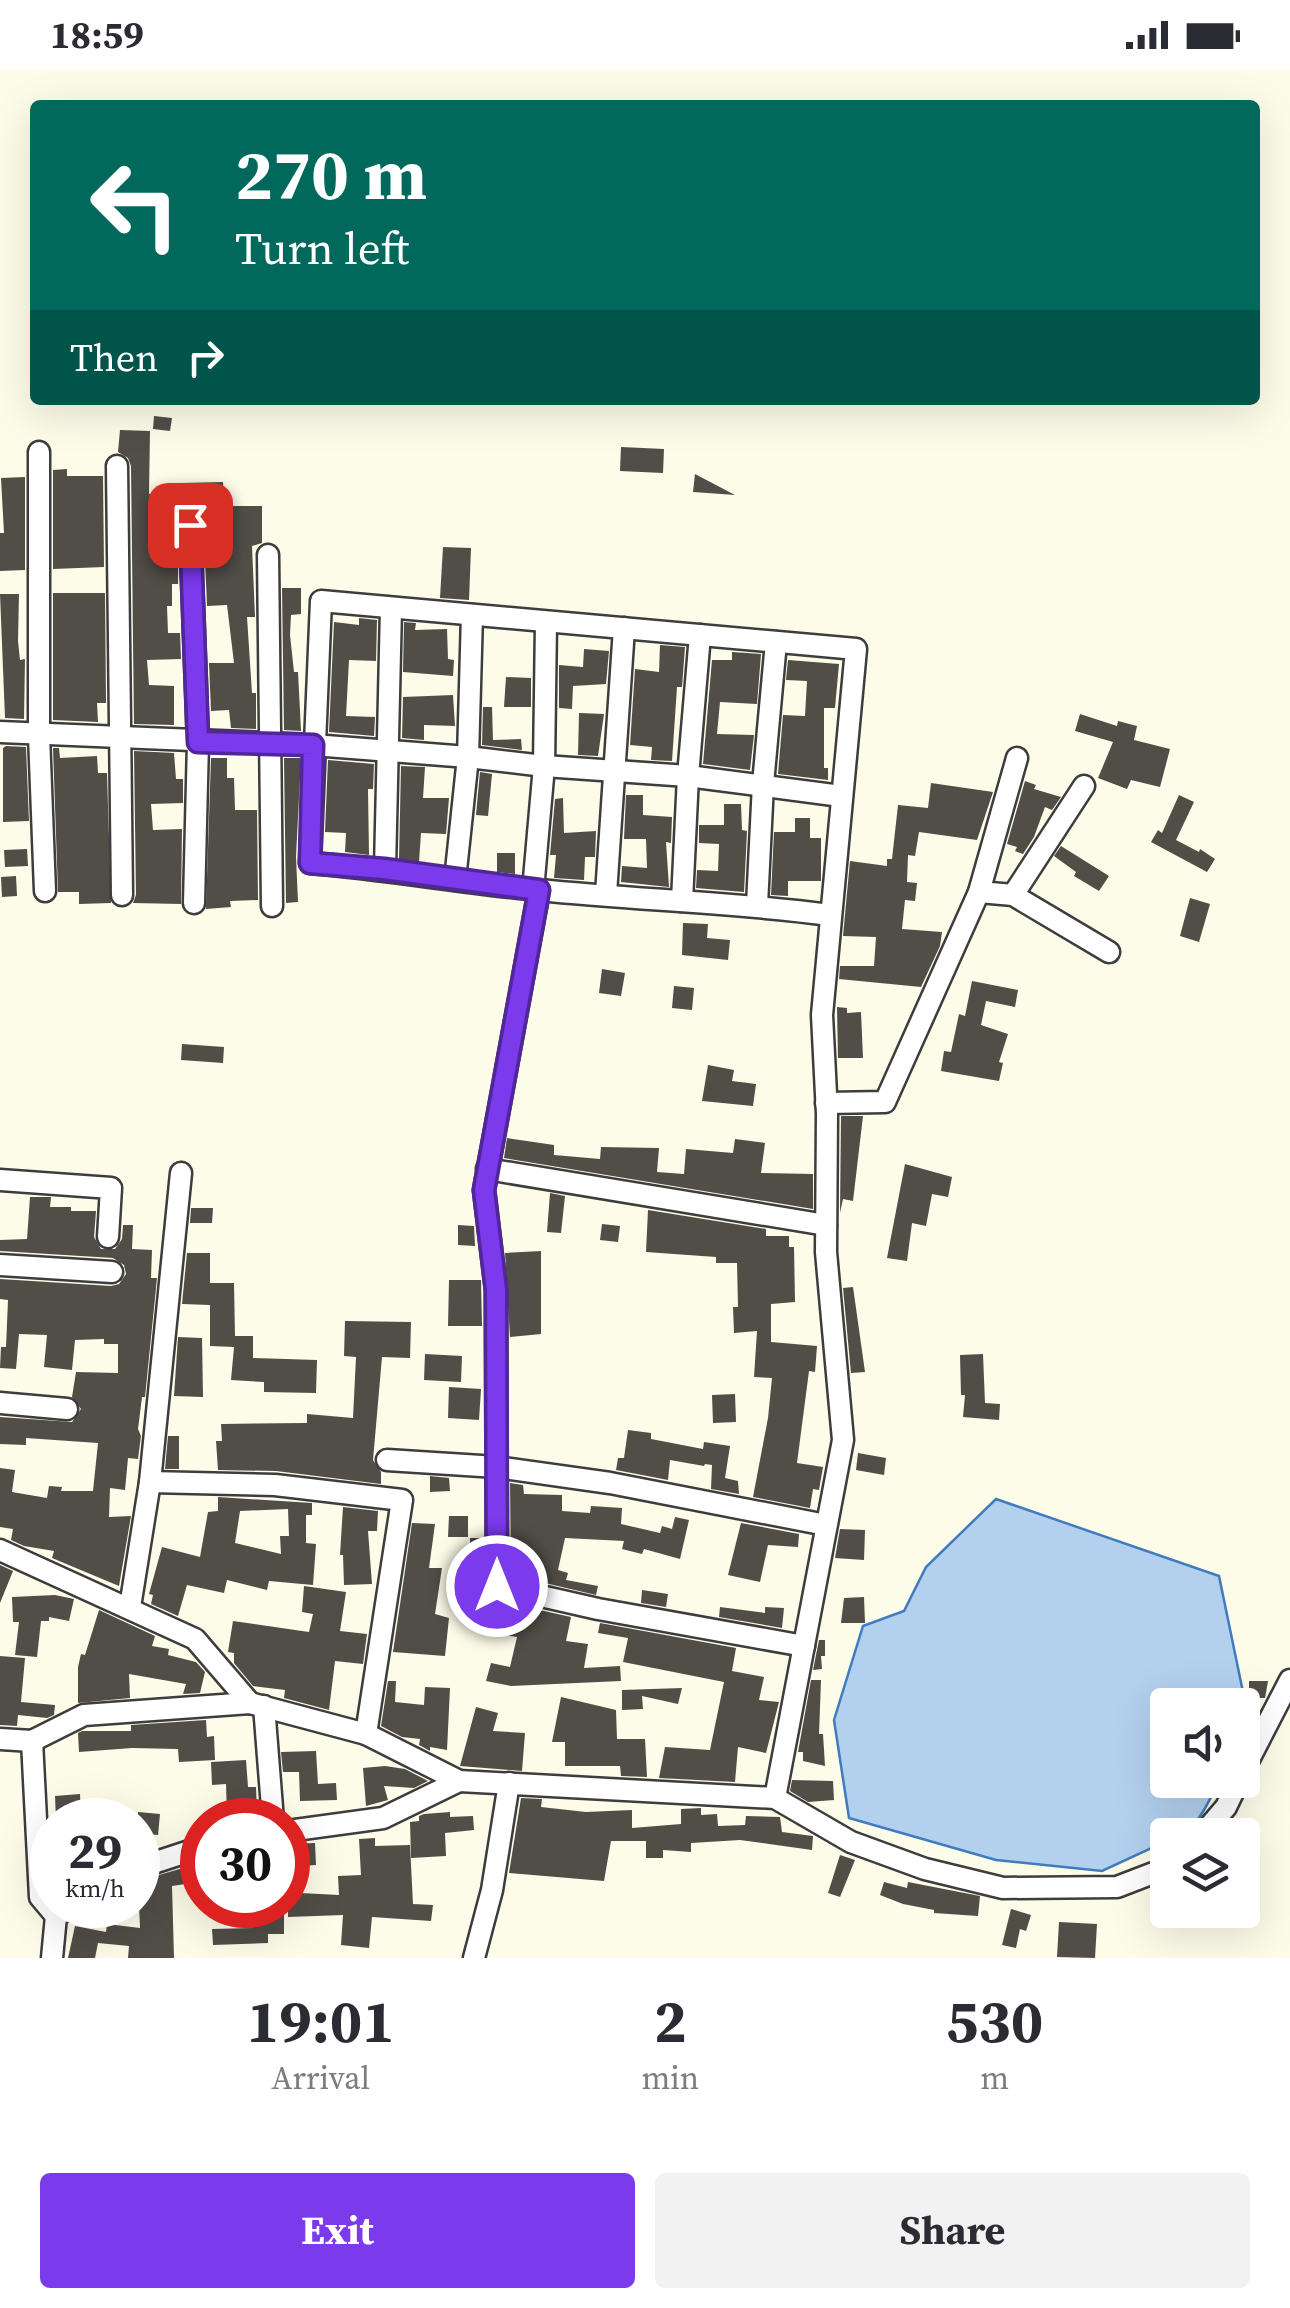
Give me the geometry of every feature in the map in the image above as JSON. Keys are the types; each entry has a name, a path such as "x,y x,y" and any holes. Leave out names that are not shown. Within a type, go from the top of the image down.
{"street":[{"path":"39,452 39,735 45,892"},
{"path":"117,466 122,895"},
{"path":"190,525 198,742 194,903"},
{"path":"268,555 272,906"},
{"path":"775,1798 844,1440 826,1226 822,1015 856,649 320,601 310,863 536,890 830,915"},
{"path":"384,869 392,608"},
{"path":"455,880 468,757 472,614"},
{"path":"546,622 544,766 536,890 484,1190 496,1290 497,1586 598,1609 804,1646"},
{"path":"606,894 624,628"},
{"path":"682,901 700,635"},
{"path":"756,906 762,784 776,642"},
{"path":"0,732 313,745 544,766 614,768 841,796"},
{"path":"826,1103 885,1102 979,892 1017,758"},
{"path":"1014,895 1084,786"},
{"path":"979,892 1014,895 1109,952"},
{"path":"487,1170 826,1226"},
{"path":"130,1607 150,1482 181,1173"},
{"path":"0,1180 111,1188 108,1236"},
{"path":"0,1265 112,1272"},
{"path":"0,1403 67,1409"},
{"path":"387,1460 497,1466 610,1483 826,1525"},
{"path":"150,1482 275,1485 402,1500 366,1734"},
{"path":"0,1550 195,1640 257,1704 270,1798"},
{"path":"1260,1738 1290,1680"},
{"path":"0,1739 32,1740 84,1715 257,1704 366,1734 459,1781 775,1798 851,1842 925,1869 1002,1888 1117,1888 1150,1874"},
{"path":"32,1740 35,1798"},
{"path":"310,1827 383,1818 459,1781"},
{"path":"474,1958 492,1890 509,1783"},
{"path":"52,1958 60,1928"}],"water":[{"path":"996,1499 1219,1576 1242,1688 1150,1688 1150,1798 1210,1798 1198,1818 1150,1818 1150,1849 1102,1871 996,1860 849,1818 834,1720 863,1626 904,1611 926,1567"}],"building":[{"path":"154,416 172,418 170,431 153,429"},
{"path":"120,430 150,431 149,494 181,491 181,483 223,482 224,501 193,502 194,512 184,513 178,519 178,584 172,584 172,606 167,606 168,633 180,633 181,659 147,660 149,685 174,686 174,725 134,724 131,466 128,458 118,452"},
{"path":"621,447 664,449 663,473 620,471"},
{"path":"67,469 67,476 103,476 104,567 53,569 53,470"},
{"path":"695,474 735,495 693,492"},
{"path":"25,477 25,570 0,571 0,533 4,533 1,478"},
{"path":"230,506 262,506 262,543 252,546 255,617 247,617 256,729 231,728 229,710 211,711 209,663 234,663 227,605 207,606 204,533 230,533"},
{"path":"443,547 471,548 469,600 440,598"},
{"path":"282,588 301,588 301,614 291,615 290,635 294,672 298,672 301,731 284,730"},
{"path":"53,593 105,593 106,703 97,703 98,722 53,720"},
{"path":"0,594 19,594 18,641 20,660 25,659 24,719 5,718"},
{"path":"359,618 377,620 376,661 349,660 346,716 375,717 374,736 329,732 334,622 359,625"},
{"path":"404,622 416,623 415,630 447,629 448,659 454,660 453,676 403,672"},
{"path":"660,645 685,647 682,687 677,687 672,761 651,760 652,747 630,745 635,669 659,672"},
{"path":"584,649 609,651 606,684 573,686 572,709 559,708 559,665 583,667"},
{"path":"732,652 761,654 757,704 720,702 717,734 754,735 750,770 703,764 712,660 732,660"},
{"path":"788,660 839,664 835,708 824,708 824,768 828,768 828,780 778,774 783,715 805,716 807,681 786,680"},
{"path":"506,677 531,678 531,707 504,707"},
{"path":"453,695 455,726 424,725 424,740 402,738 403,697"},
{"path":"483,707 492,707 493,740 521,739 522,750 482,745"},
{"path":"579,713 604,714 598,756 578,755"},
{"path":"1080,714 1117,726 1118,721 1137,726 1134,740 1170,749 1160,787 1131,780 1127,789 1098,778 1113,742 1075,731"},
{"path":"6,746 26,747 29,821 3,822"},
{"path":"53,748 59,748 60,758 97,756 98,773 107,773 111,903 79,904 79,892 58,892"},
{"path":"134,751 174,753 176,779 183,779 183,803 151,804 153,830 182,829 181,904 133,903"},
{"path":"211,758 227,758 227,778 234,778 235,810 257,810 258,900 230,901 231,907 206,909"},
{"path":"284,758 301,758 298,902 286,903"},
{"path":"328,760 374,764 373,789 368,789 369,855 345,852 346,833 325,832"},
{"path":"401,766 425,767 423,798 449,798 446,834 421,833 419,862 399,859"},
{"path":"480,772 492,774 488,816 476,815"},
{"path":"1025,781 1036,785 1034,789 1061,797 1052,810 1045,807 1023,854 1007,844"},
{"path":"931,783 993,792 977,840 919,832 915,856 908,855 907,882 917,883 915,901 905,900 902,929 942,932 940,946 921,987 839,979 840,966 874,966 876,937 843,936 850,861 887,866 887,859 892,859 898,805 928,808"},
{"path":"626,795 643,795 643,815 672,817 671,843 666,842 669,887 621,882 622,866 647,868 646,839 624,839"},
{"path":"1179,795 1194,802 1176,840 1215,859 1207,872 1151,842 1158,830 1162,833"},
{"path":"563,798 564,833 596,831 595,857 585,857 584,880 554,878 556,855 550,855 555,799"},
{"path":"724,804 741,804 742,830 747,831 744,892 696,888 697,870 718,871 719,844 699,843 699,825 724,825"},
{"path":"795,818 810,818 810,838 821,838 821,881 788,881 788,896 771,895 774,832 795,832"},
{"path":"1061,846 1109,876 1099,891 1074,876 1076,872 1054,856"},
{"path":"27,849 28,866 5,867 4,850"},
{"path":"497,853 515,853 515,874 497,872"},
{"path":"16,876 17,896 2,897 1,877"},
{"path":"1190,898 1210,904 1199,942 1180,936"},
{"path":"683,923 708,924 707,938 730,940 728,960 682,955"},
{"path":"602,969 625,973 621,996 599,993"},
{"path":"972,981 1018,990 1015,1007 986,1001 981,1025 1008,1034 999,1062 1003,1063 999,1081 941,1071 944,1051 951,1052 959,1014 965,1016"},
{"path":"674,986 694,988 692,1010 672,1008"},
{"path":"837,1007 847,1008 847,1013 861,1012 863,1058 838,1058"},
{"path":"182,1044 224,1047 223,1063 181,1060"},
{"path":"708,1065 734,1070 732,1081 756,1084 753,1106 702,1101"},
{"path":"841,1116 863,1116 853,1201 843,1199 840,1213"},
{"path":"507,1138 554,1145 554,1155 600,1159 601,1147 659,1148 657,1172 684,1174 686,1149 733,1153 735,1139 765,1143 761,1173 813,1174 813,1209 504,1158"},
{"path":"905,1164 952,1177 948,1197 932,1194 926,1226 912,1223 907,1261 887,1258"},
{"path":"550,1193 565,1196 561,1233 547,1232"},
{"path":"30,1197 51,1197 50,1207 96,1211 94,1237 101,1249 115,1249 122,1239 123,1225 133,1225 132,1249 152,1250 151,1278 157,1278 138,1429 138,1459 128,1458 125,1490 110,1488 109,1517 131,1516 119,1586 52,1558 54,1551 11,1540 13,1529 0,1527 0,1468 15,1470 12,1492 47,1498 49,1486 62,1487 61,1491 93,1491 98,1443 26,1438 26,1445 0,1444 0,1417 72,1422 81,1409 72,1397 76,1372 118,1373 118,1344 104,1344 104,1339 75,1340 72,1370 44,1367 47,1335 19,1334 16,1369 0,1368 1,1347 6,1347 8,1300 0,1299 0,1279 111,1286 119,1284 126,1274 124,1265 113,1258 0,1251 0,1240 27,1239"},
{"path":"191,1208 213,1208 212,1223 190,1223"},
{"path":"648,1210 766,1229 766,1236 789,1236 789,1247 794,1247 795,1302 771,1304 771,1342 817,1346 815,1372 809,1371 797,1463 823,1467 819,1490 813,1489 810,1508 753,1497 772,1378 754,1377 757,1331 734,1333 737,1263 716,1263 716,1257 646,1252"},
{"path":"602,1224 620,1226 618,1242 600,1240"},
{"path":"458,1225 474,1226 475,1246 458,1245"},
{"path":"541,1251 541,1334 510,1337 505,1253"},
{"path":"187,1253 210,1253 210,1283 234,1283 235,1336 253,1336 253,1358 317,1360 316,1393 264,1392 264,1382 231,1380 234,1347 210,1346 210,1305 182,1304"},
{"path":"449,1280 481,1280 482,1326 448,1326"},
{"path":"853,1287 865,1372 851,1373 843,1288"},
{"path":"345,1321 411,1322 410,1358 382,1357 373,1460 381,1472 381,1484 276,1471 218,1470 216,1441 222,1441 221,1424 307,1423 307,1414 353,1418 356,1357 344,1356"},
{"path":"178,1337 202,1338 203,1397 174,1396"},
{"path":"425,1354 462,1356 461,1382 424,1380"},
{"path":"983,1354 985,1403 1000,1404 999,1420 963,1417 965,1395 961,1395 960,1355"},
{"path":"449,1387 481,1389 479,1420 448,1418"},
{"path":"735,1394 736,1422 713,1423 712,1395"},
{"path":"628,1430 651,1433 651,1439 703,1449 704,1442 730,1446 725,1478 738,1481 739,1494 711,1489 712,1465 670,1460 668,1480 616,1470 618,1458 624,1458"},
{"path":"168,1436 179,1436 179,1469 165,1469"},
{"path":"858,1453 886,1458 884,1475 856,1470"},
{"path":"430,1476 449,1478 450,1491 430,1492"},
{"path":"510,1483 523,1485 524,1494 562,1495 562,1511 590,1513 591,1506 622,1508 621,1524 660,1533 662,1526 672,1529 675,1517 689,1520 680,1559 644,1549 642,1554 622,1549 624,1541 565,1538 558,1570 568,1573 566,1580 598,1586 596,1595 511,1575"},
{"path":"218,1497 312,1503 312,1515 306,1515 306,1543 316,1544 313,1585 269,1581 267,1590 227,1580 224,1593 187,1585 178,1616 151,1604 153,1595 149,1594 162,1547 200,1557 208,1512 218,1511","holes":["288,1509 289,1536 280,1536 281,1554 235,1543 240,1511"]},
{"path":"343,1507 378,1511 377,1531 368,1531 372,1584 344,1585 340,1555"},
{"path":"449,1516 468,1516 468,1537 448,1537"},
{"path":"412,1523 435,1524 429,1568 442,1568 435,1614 449,1618 445,1656 393,1652"},
{"path":"741,1523 799,1534 798,1547 768,1545 760,1582 728,1575"},
{"path":"840,1529 865,1530 864,1560 835,1558"},
{"path":"470,1538 483,1538 483,1577 471,1577"},
{"path":"0,1565 13,1571 0,1603"},
{"path":"304,1586 346,1592 340,1631 367,1634 363,1664 335,1661 329,1710 284,1698 285,1690 253,1686 234,1663 234,1653 228,1652 233,1621 309,1632 313,1614 302,1612"},
{"path":"642,1590 668,1594 666,1607 641,1603"},
{"path":"55,1595 74,1599 69,1621 49,1617 49,1621 41,1621 37,1657 15,1655 19,1622 13,1622 12,1597"},
{"path":"864,1597 865,1623 841,1623 844,1598"},
{"path":"503,1602 571,1617 566,1641 588,1644 584,1668 620,1666 621,1681 511,1686 486,1681 491,1663 510,1667 517,1637 498,1634"},
{"path":"720,1607 765,1613 765,1607 784,1608 782,1628 719,1617"},
{"path":"99,1610 155,1636 152,1646 169,1649 168,1655 196,1662 205,1672 200,1693 183,1694 186,1684 129,1674 130,1698 78,1703 78,1667"},
{"path":"600,1623 736,1648 732,1671 764,1677 759,1700 779,1702 766,1753 738,1747 735,1782 659,1778 665,1747 710,1750 724,1682 623,1662 628,1638 598,1633"},
{"path":"819,1640 825,1640 825,1656 821,1656 822,1669 813,1670"},
{"path":"0,1656 25,1658 21,1702 55,1705 54,1715 18,1715 17,1726 0,1725"},
{"path":"811,1680 821,1680 819,1734 823,1734 825,1766 803,1761 803,1752 798,1752"},
{"path":"388,1681 396,1681 395,1702 424,1705 425,1687 450,1688 447,1750 430,1747 430,1751 419,1745 420,1739 402,1737 381,1726"},
{"path":"1249,1681 1268,1681 1265,1698 1260,1698 1260,1688 1249,1688"},
{"path":"682,1688 678,1704 642,1696 643,1709 622,1710 622,1690"},
{"path":"561,1697 616,1710 617,1739 645,1739 647,1777 621,1776 620,1766 565,1766 565,1742 552,1742"},
{"path":"476,1707 498,1713 493,1731 525,1733 522,1771 460,1766"},
{"path":"206,1720 207,1737 214,1736 215,1760 179,1762 178,1749 79,1752 78,1733 82,1731 131,1731 131,1725"},
{"path":"316,1751 318,1784 336,1783 337,1800 300,1798 299,1772 283,1772 281,1752"},
{"path":"246,1760 248,1787 256,1787 256,1798 226,1798 226,1784 212,1785 211,1762"},
{"path":"363,1768 405,1769 428,1781 414,1788 384,1786 388,1800 366,1806"},
{"path":"792,1780 833,1781 834,1800 808,1802 790,1791"},
{"path":"80,1794 80,1798 55,1798"},
{"path":"521,1798 542,1799 541,1807 586,1812 632,1810 632,1828 681,1824 681,1809 701,1808 701,1815 717,1814 718,1826 745,1825 746,1816 780,1817 782,1832 813,1836 812,1850 740,1840 691,1843 691,1852 663,1850 663,1858 646,1858 646,1841 611,1841 604,1881 509,1873"},
{"path":"450,1812 450,1817 473,1816 474,1830 445,1833 446,1856 411,1858 410,1822 419,1821 424,1814"},
{"path":"375,1838 375,1846 410,1845 413,1904 433,1905 431,1921 372,1917 369,1948 341,1945 343,1915 310,1916 310,1894 339,1895 338,1876 361,1875 359,1839"},
{"path":"310,1843 315,1843 316,1865 310,1865"},
{"path":"840,1855 855,1860 840,1897 828,1893"},
{"path":"180,1869 180,1885 172,1886 174,1958 128,1958 129,1946 98,1943 95,1958 68,1958 75,1928 106,1932 106,1928 160,1928 160,1875"},
{"path":"884,1882 907,1888 908,1882 980,1896 978,1916 934,1913 903,1904 880,1895"},
{"path":"1011,1909 1031,1915 1026,1931 1020,1929 1016,1948 1002,1945"},
{"path":"1059,1922 1097,1924 1095,1958 1057,1957"},
{"path":"284,1928 284,1934 268,1934 268,1943 213,1945 212,1929"}],"route":[{"path":"190,525 198,742 313,745 310,863 539,890 484,1190 496,1290 497,1586"}]}
